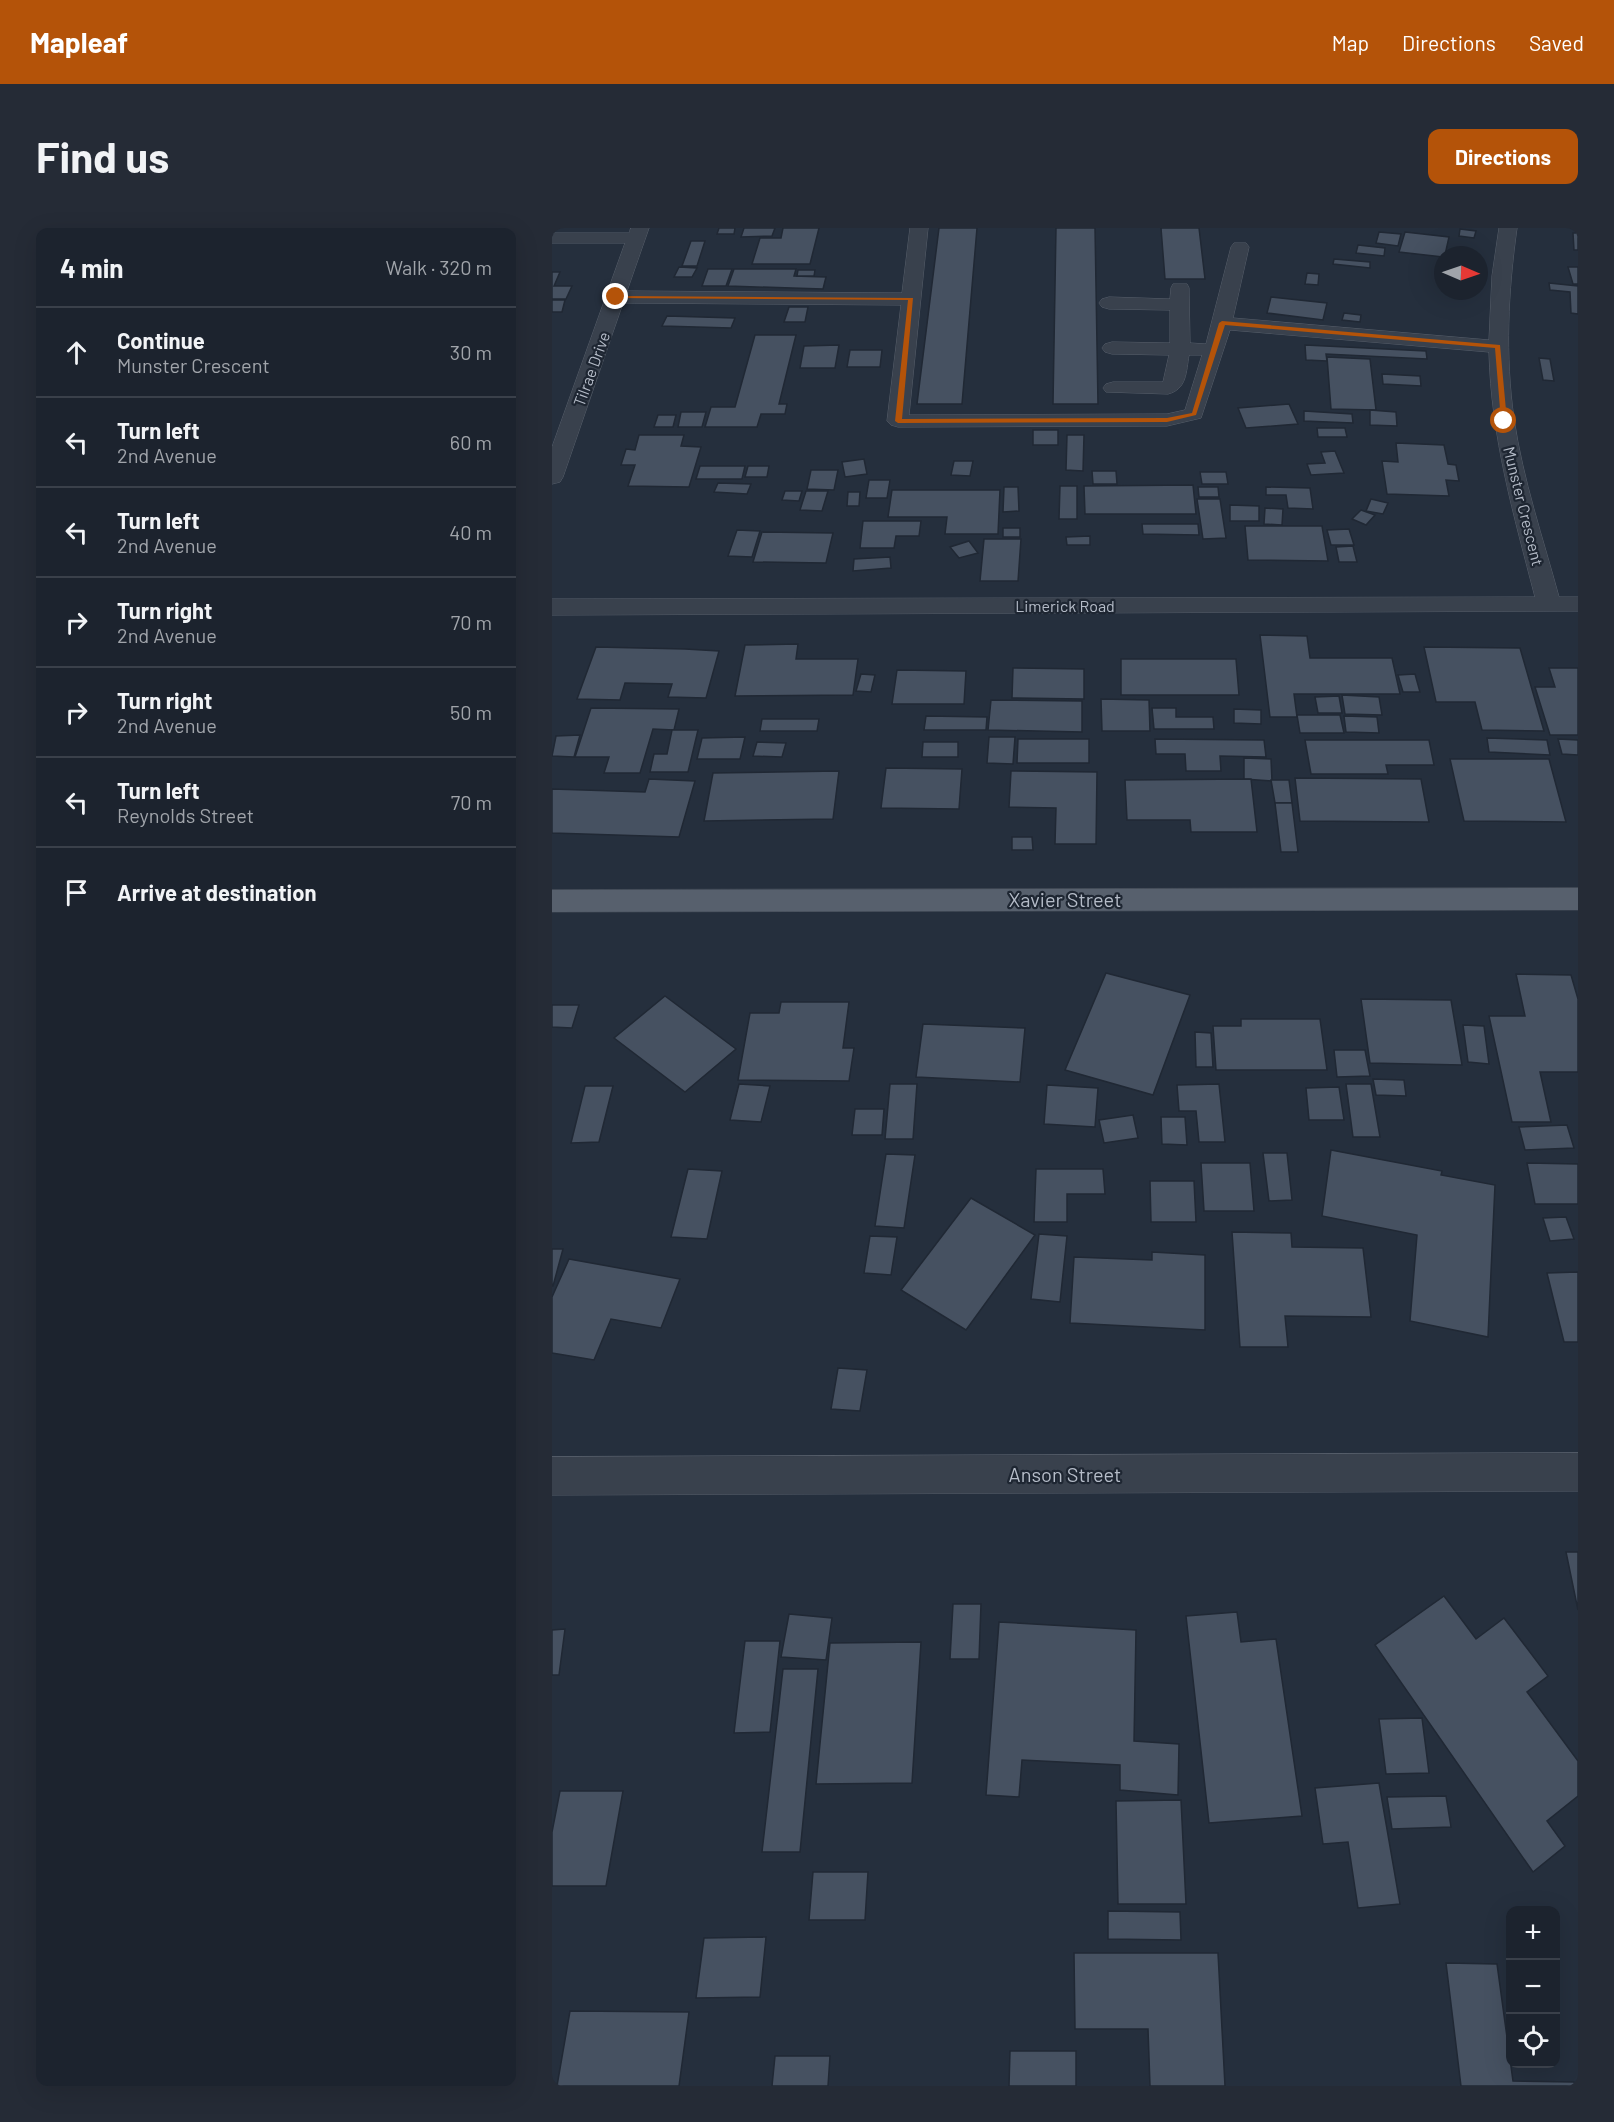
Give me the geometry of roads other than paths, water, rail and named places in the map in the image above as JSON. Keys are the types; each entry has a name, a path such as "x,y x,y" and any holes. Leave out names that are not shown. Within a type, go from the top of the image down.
{"main road":[{"name":"Xavier Street","path":"552,901 1578,899"}],"street":[{"path":"918,228 898,421 1167,420 1194,414 1222,323 1240,247"},
{"name":"Munster Crescent","path":"1508,228 1501,267 1498,347 1504,421 1549,604"},
{"path":"552,238 638,233"},
{"name":"Tilrae Drive","path":"552,477 638,233"},
{"path":"616,297 911,299"},
{"path":"1109,303 1180,297 1180,348 1173,386 1168,388 1113,388"},
{"path":"1222,323 1498,347"},
{"path":"1112,348 1214,349"},
{"name":"Limerick Road","path":"552,607 1578,604"},
{"name":"Anson Street","path":"552,1476 1578,1472"}]}
